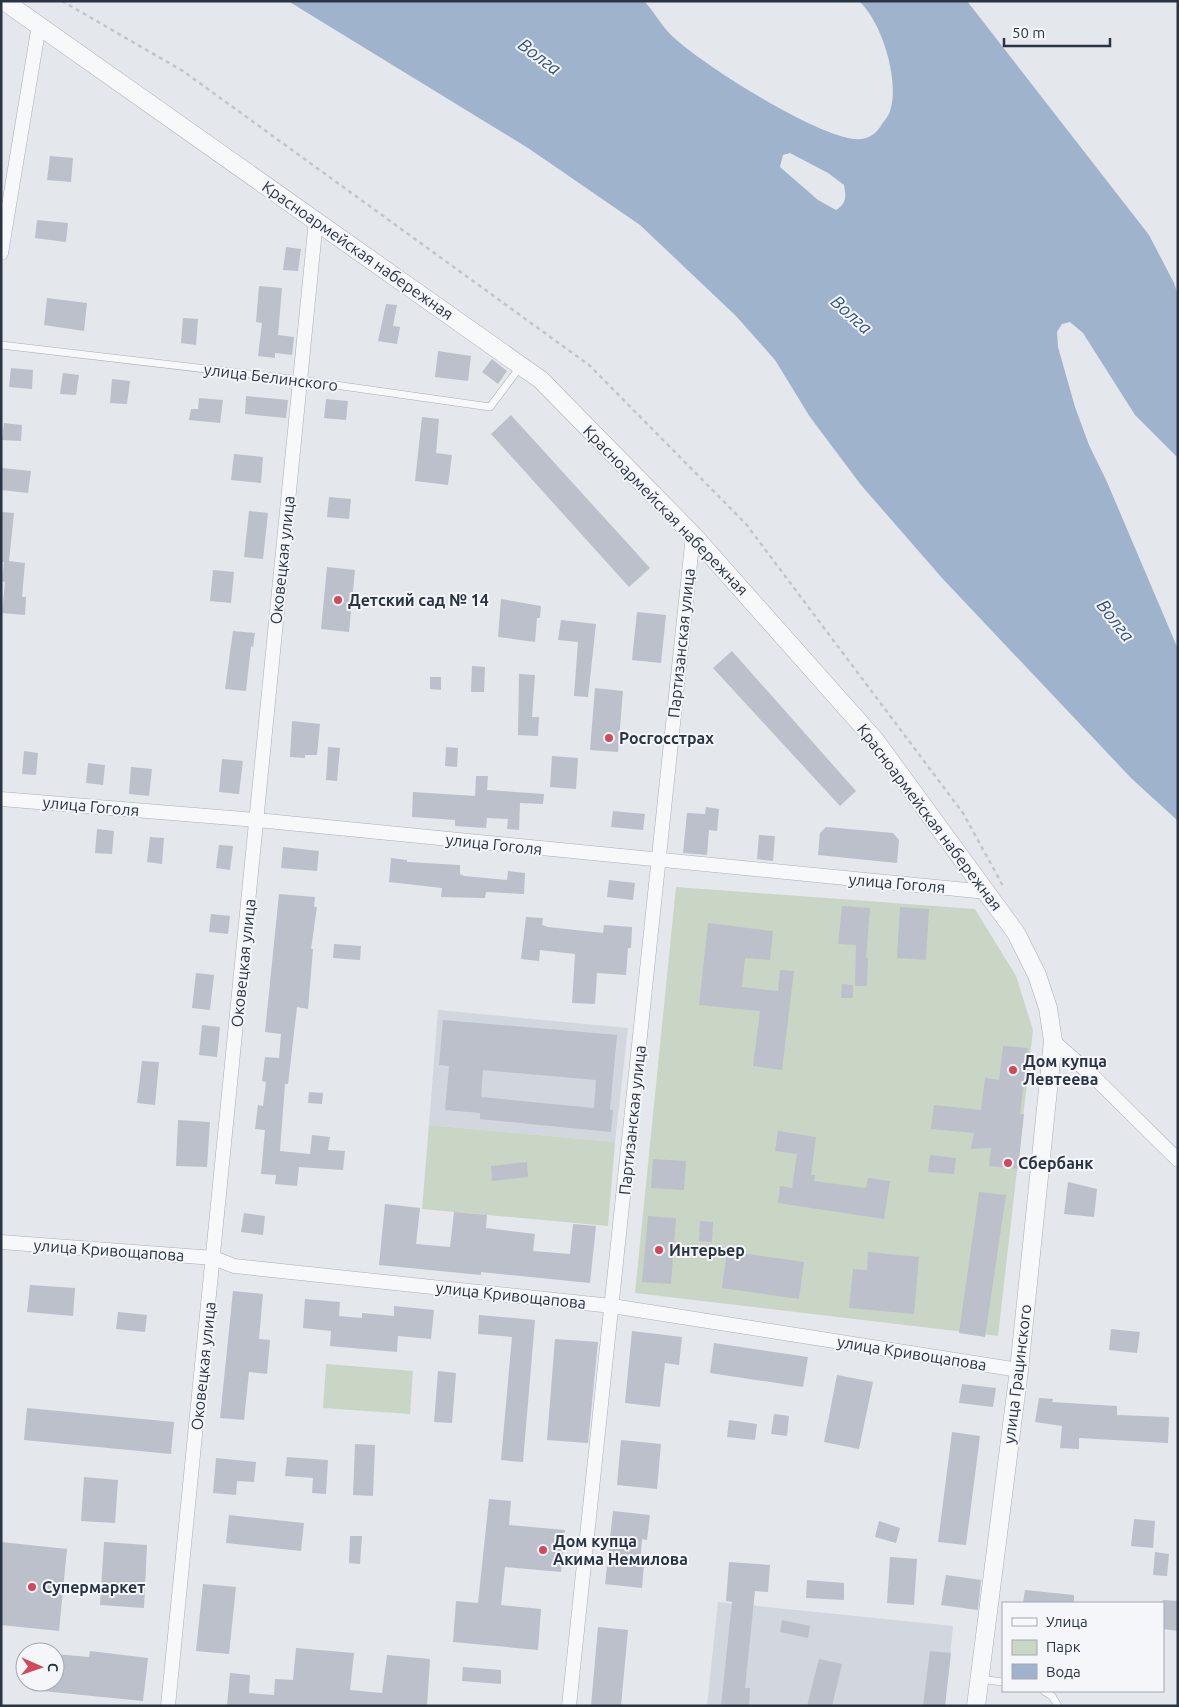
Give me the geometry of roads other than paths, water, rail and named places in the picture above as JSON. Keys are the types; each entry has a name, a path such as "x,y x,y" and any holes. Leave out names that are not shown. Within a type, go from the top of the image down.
{"street":[{"name":"Красноармейская набережная","path":"4,1 541,380 693,535 876,740 1016,933 1037,975 1048,1008 1053,1041"},
{"path":"1,253 39,25"},
{"name":"Оковецкая улица","path":"168,1706 316,220"},
{"name":"Партизанская улица","path":"570,1706 693,535"},
{"name":"улица Гоголя","path":"1,799 257,820 987,892"},
{"path":"1053,1041 1095,1078 1178,1160"},
{"name":"улица Грацинского","path":"976,1706 1019,1370 1053,1041"},
{"name":"улица Кривощапова","path":"1,1242 214,1258 234,1266 612,1306 1019,1370"}],"lane":[{"name":"улица Белинского","path":"1,345 300,380 490,406 521,366"},
{"path":"979,1679 1002,1682"},
{"path":"1046,1692 1052,1696 1058,1706"}],"water":[{"name":"Волга","path":"288,1 644,1 670,34 730,79 812,125 836,135 859,139 867,138 874,134 888,116 893,84 882,37 875,23 859,1 967,1 1149,235 1174,283 1178,295 1178,458 1135,415 1083,333 1070,322 1062,324 1057,332 1058,347 1075,407 1089,445 1107,482 1178,649 1178,821 1132,779 942,578 861,485 810,417 775,360 736,316 640,225 528,148","holes":["790,153 828,173 844,185 845,199 840,208 836,210 818,200 780,167 783,155"]}],"place":[{"name":"Детский сад № 14","path":"338,600"},
{"name":"Росгосстрах","path":"609,738"},
{"name":"Дом купца Левтеева","path":"1013,1070"},
{"name":"Сбербанк","path":"1008,1163"},
{"name":"Интерьер","path":"659,1250"},
{"name":"Дом купца Акима Немилова","path":"543,1550"},
{"name":"Супермаркет","path":"32,1587"}]}
